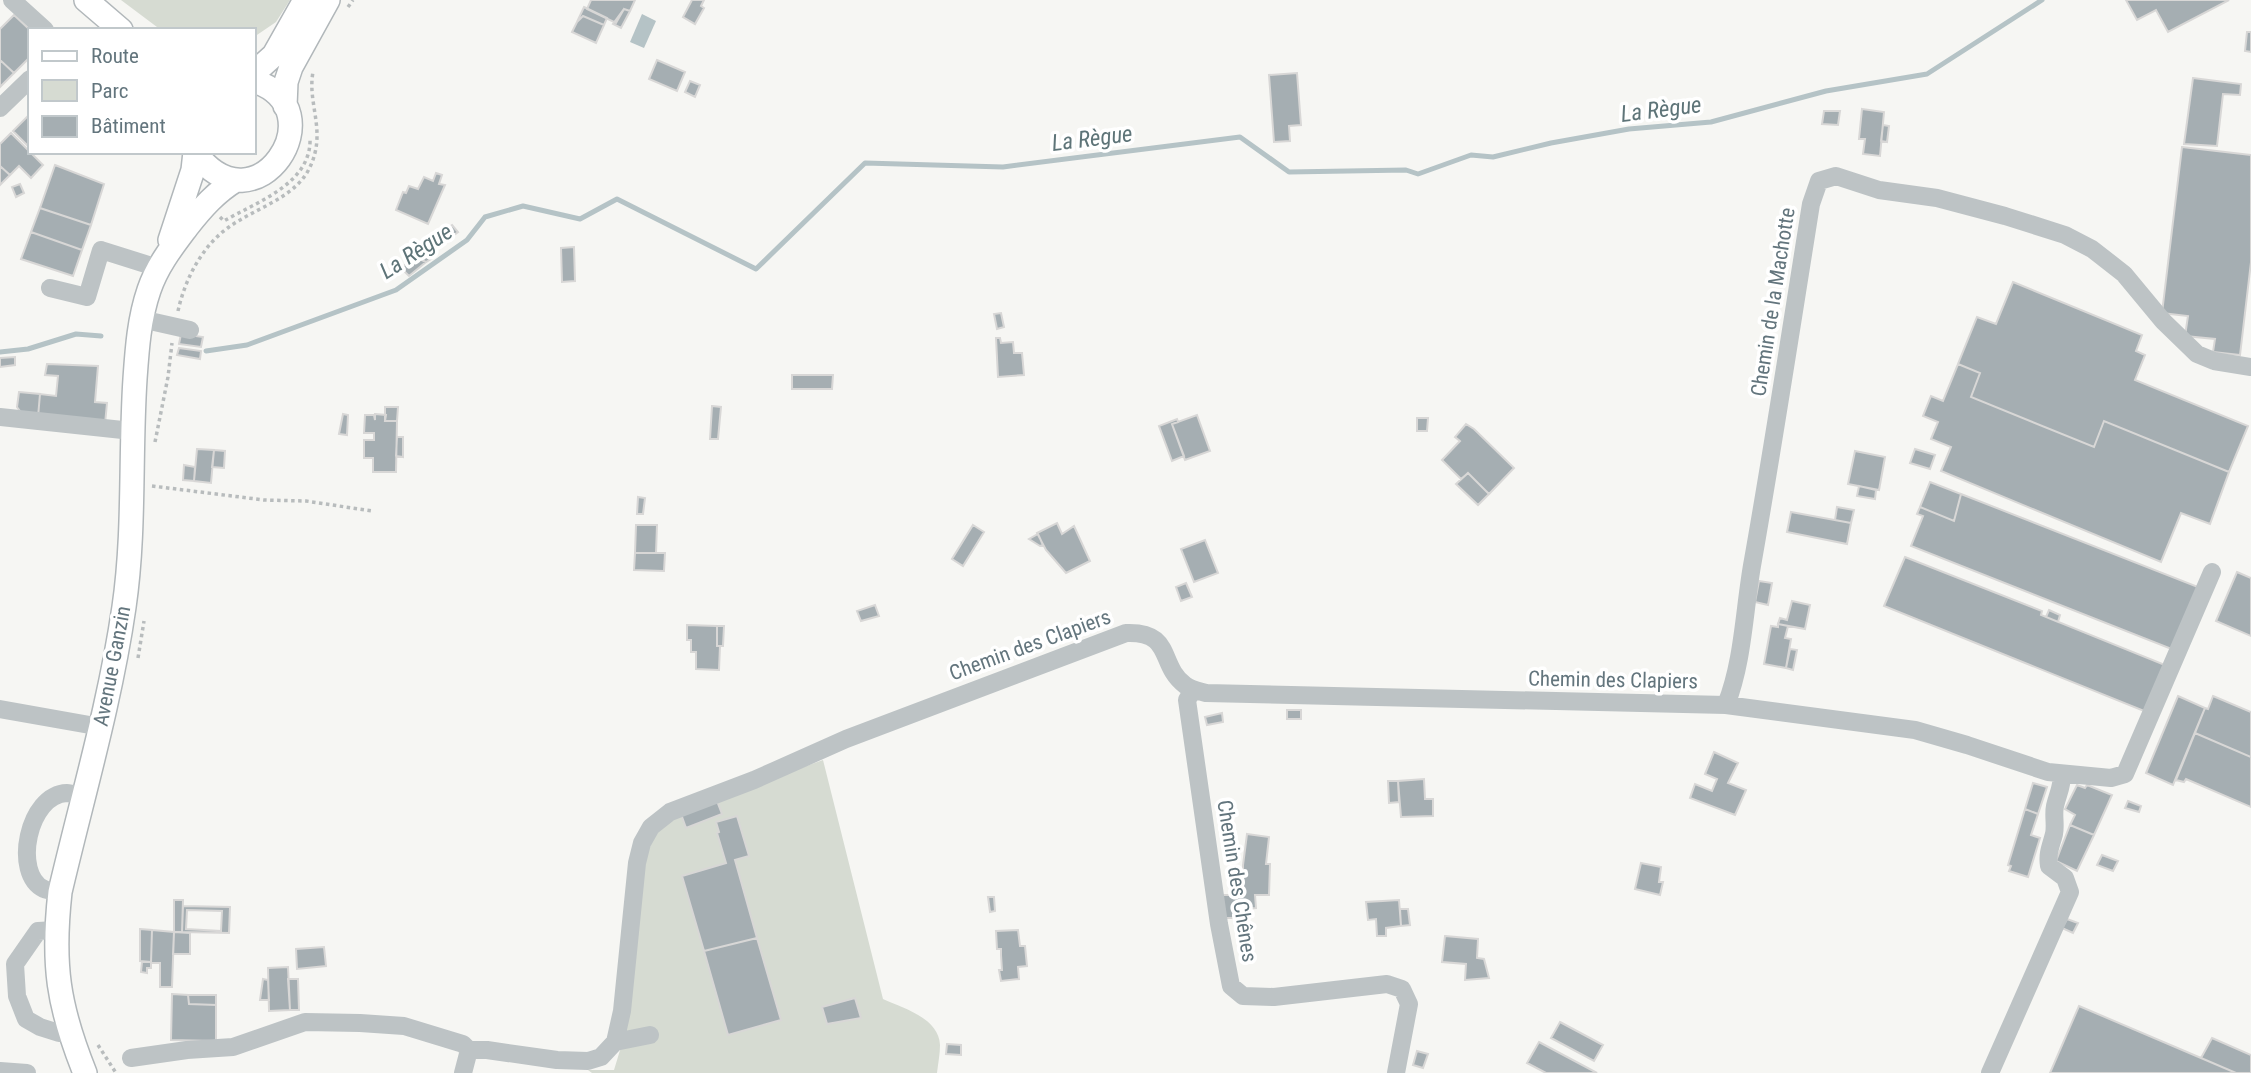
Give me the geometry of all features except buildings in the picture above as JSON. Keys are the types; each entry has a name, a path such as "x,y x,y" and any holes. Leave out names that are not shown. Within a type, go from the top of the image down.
{"main road":[{"path":"86,0 119,28"},
{"path":"256,71 274,55 305,0"},
{"path":"285,106 286,82 291,66 328,0"},
{"path":"196,154 205,166 219,176 236,180 267,172 278,162 290,135 290,120 285,106 275,93 256,81"},
{"name":"Avenue Ganzin","path":"83,1072 61,1002 55,960 60,892 116,666 126,597 132,431 141,319 193,170 195,154"},
{"name":"Avenue Ganzin","path":"162,262 206,204 221,189 236,180"}],"street":[{"path":"12,0 43,28"},
{"path":"0,108 28,81"},
{"name":"Chemin de la Machotte","path":"1726,705 1736,680 1749,580 1811,204 1819,181 1836,176 1879,190 1937,198 2065,236 2092,248 2124,274 2163,321 2197,354 2214,361 2251,367"},
{"path":"50,288 87,298 101,250 162,262"},
{"path":"141,319 190,330"},
{"path":"0,417 132,431"},
{"name":"Chemin des Clapiers","path":"615,1042 622,1011 638,863 642,843 651,827 670,813 754,780 846,739 1126,633 1140,633 1154,639 1167,655 1183,684 1193,690 1206,692 1726,705 1915,730 1968,745 2016,763 2062,774 2111,778 2125,774 2213,572"},
{"name":"Chemin des Chênes","path":"1193,690 1187,700 1219,924 1231,986 1243,996 1273,997 1387,984 1402,989 1409,1004 1396,1073"},
{"path":"0,709 101,727"},
{"path":"1990,1073 2070,892 2065,878 2049,866 2047,853 2056,822 2054,808 2062,789 2062,774"},
{"path":"60,892 42,888 31,872 27,863 29,827 40,807 56,796 68,793 83,797"},
{"path":"56,930 38,931 15,964 17,996 26,1018 40,1027 59,1033 69,1031"},
{"path":"131,1058 233,1047 305,1022 404,1026 463,1044 469,1050 557,1060 588,1061 601,1057 615,1042 650,1035"},
{"path":"463,1073 469,1050"},
{"path":"588,1061 604,1073"},
{"path":"0,1071 27,1073"}],"path":[{"path":"132,484 264,500 306,501 372,511"}],"green space":[{"path":"121,0 290,0 276,22 256,36 256,28 158,28"},
{"path":"823,760 883,999 919,1015 933,1028 940,1045 937,1073 592,1073 588,1070 614,1070 621,1047 643,862 658,829 681,811"}],"shaded area":[{"path":"642,14 656,21 644,48 630,42"}],"waterway":[{"name":"La Règue","path":"206,351 247,345 396,290 467,240 485,217 523,206 580,219 617,199 756,269 865,163 1003,167 1240,137 1289,172 1406,170 1418,174 1471,155 1493,157 1629,129 1711,122 1826,91 1927,74 2042,0"},
{"name":"La Règue","path":"0,352 28,349 76,334 101,336"}]}
